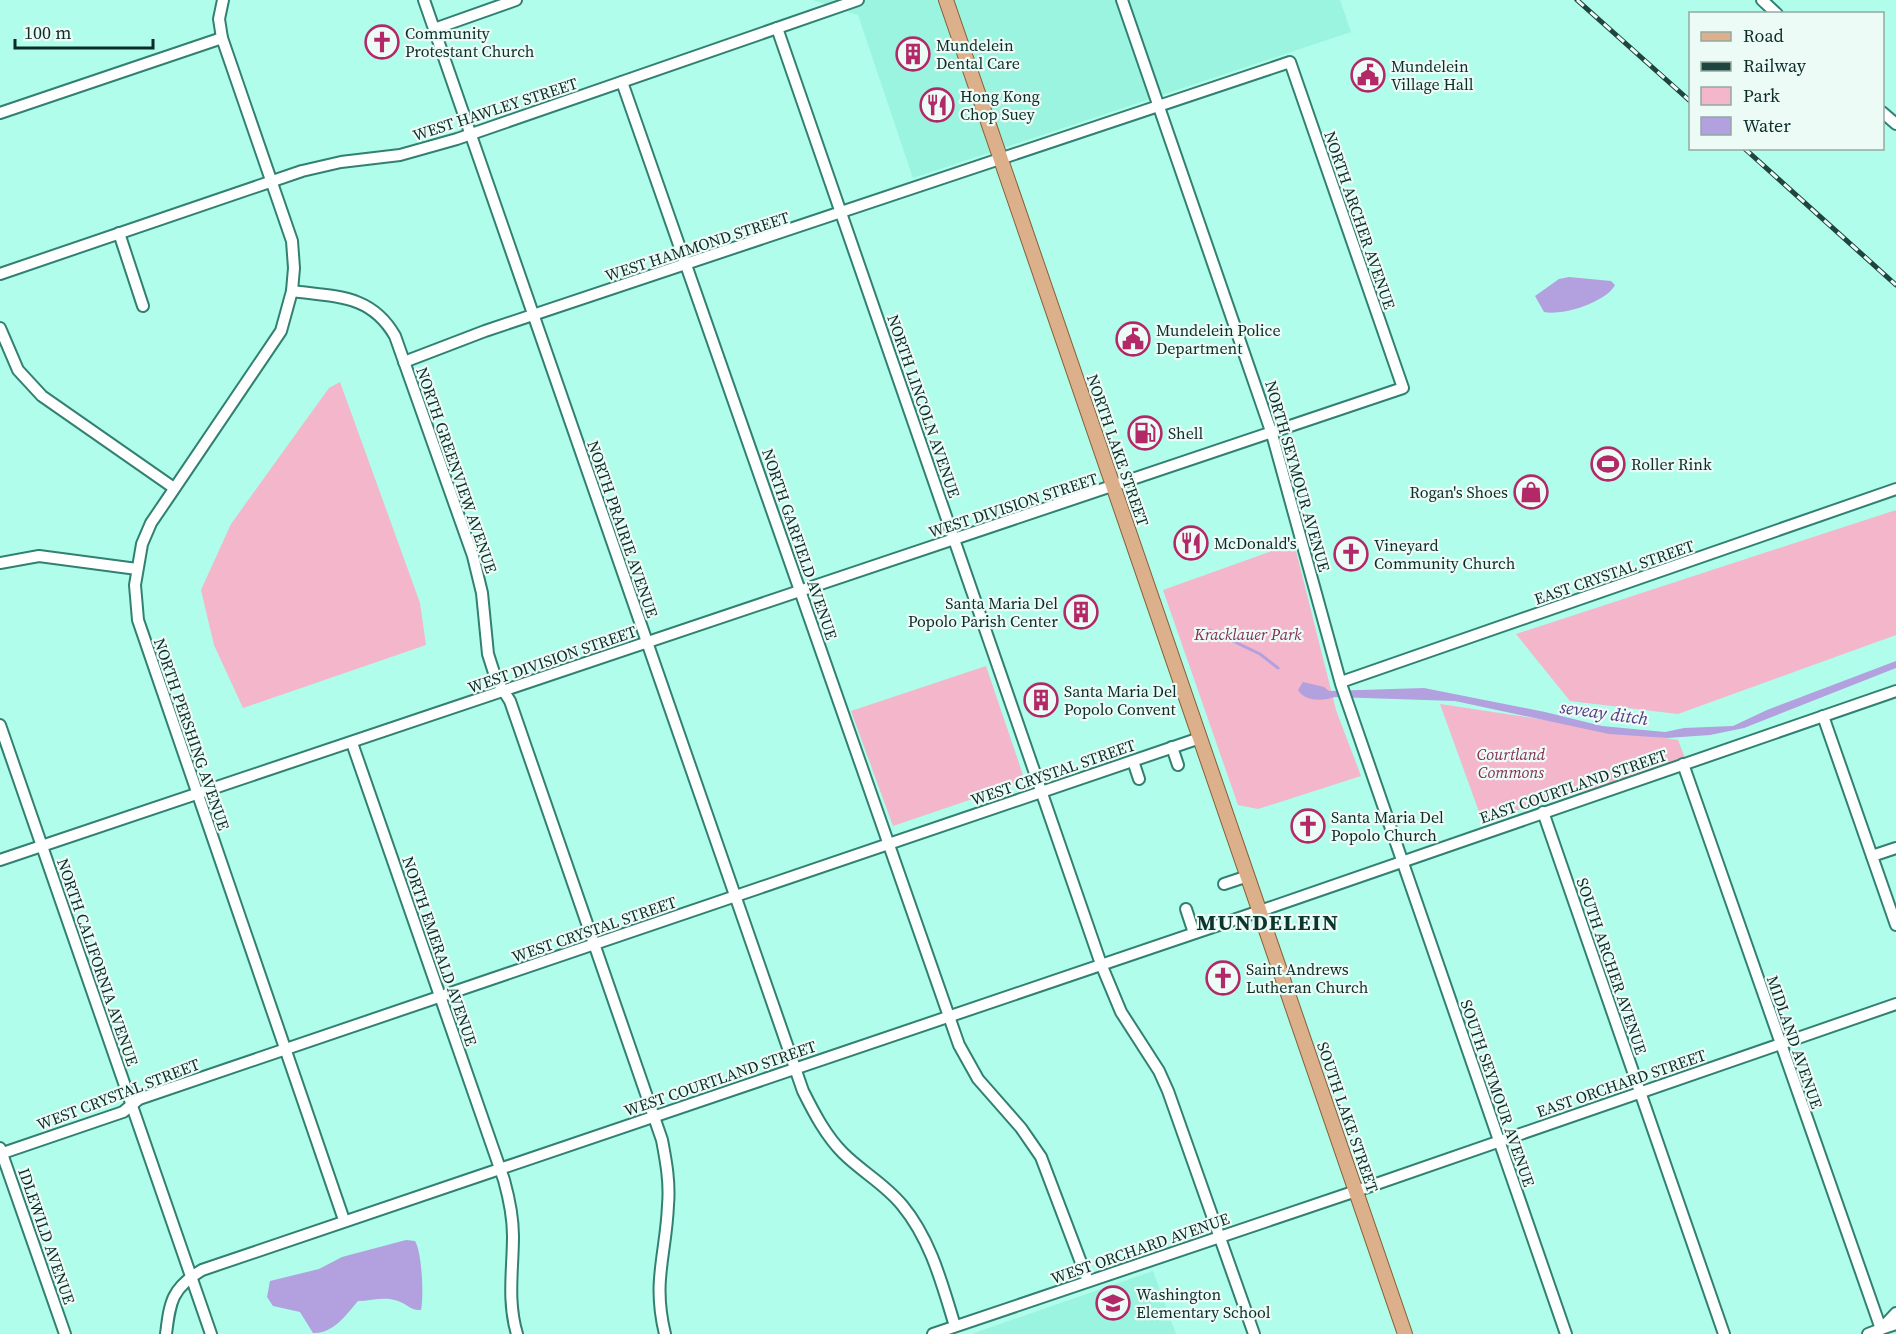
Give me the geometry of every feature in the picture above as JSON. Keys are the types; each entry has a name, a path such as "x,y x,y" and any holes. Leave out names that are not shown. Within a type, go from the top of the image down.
{"main road":[{"name":"NORTH LAKE STREET","path":"946,0 1260,911"},
{"name":"SOUTH LAKE STREET","path":"1260,911 1405,1334"}],"street":[{"path":"0,328 18,370 42,396 174,488 269,352 288,313 292,291 294,268 292,241 222,38 219,19 223,0"},
{"name":"NORTH PRAIRIE AVENUE","path":"424,0 646,643 811,1108 842,1152 888,1189 914,1221 933,1258 956,1326"},
{"path":"434,28 516,0"},
{"name":"WEST HAWLEY STREET","path":"0,274 325,165 400,155 470,135 858,0"},
{"name":"NORTH SEYMOUR AVENUE","path":"1122,0 1272,434 1341,683 1402,861"},
{"path":"1762,0 1775,12"},
{"name":"NORTH LINCOLN AVENUE","path":"777,28 1101,964 1121,1012 1159,1071 1168,1090 1254,1334"},
{"path":"0,113 222,38"},
{"name":"WEST HAMMOND STREET","path":"404,362 533,316 1290,63"},
{"name":"NORTH ARCHER AVENUE","path":"1290,63 1403,388"},
{"name":"NORTH GARFIELD AVENUE","path":"622,82 688,265 959,1045 978,1079 1021,1128 1041,1156 1088,1281"},
{"path":"1884,114 1896,124"},
{"path":"119,233 143,306"},
{"name":"NORTH GREENVIEW AVENUE","path":"292,291 355,300 373,308 385,319 395,336 473,556 482,593 488,654 496,679 510,701 655,1116 664,1151 669,1185 658,1292 665,1334"},
{"name":"WEST DIVISION STREET","path":"0,860 1113,488 1403,388"},
{"name":"NORTH PERSHING AVENUE","path":"174,488 151,523 142,544 135,585 138,620 344,1221"},
{"name":"EAST CRYSTAL STREET","path":"1341,683 1896,489"},
{"path":"0,563 39,556 137,569"},
{"name":"EAST COURTLAND STREET","path":"1260,911 1896,691"},
{"path":"1823,716 1896,925"},
{"name":"NORTH CALIFORNIA AVENUE","path":"0,725 212,1334"},
{"name":"WEST CRYSTAL STREET","path":"1,1152 123,1112 139,1099 1200,738"},
{"name":"NORTH EMERALD AVENUE","path":"352,743 511,1206 513,1235 511,1295 518,1334"},
{"path":"1172,747 1178,765"},
{"path":"1133,760 1139,779"},
{"name":"MIDLAND AVENUE","path":"1683,764 1881,1329"},
{"name":"SOUTH ARCHER AVENUE","path":"1543,812 1724,1334"},
{"path":"1872,856 1896,848"},
{"name":"SOUTH SEYMOUR AVENUE","path":"1402,861 1566,1334"},
{"path":"1224,884 1248,876"},
{"path":"1186,909 1194,933"},
{"name":"WEST COURTLAND STREET","path":"191,1276 202,1270 344,1221 1260,911"},
{"name":"EAST ORCHARD STREET","path":"1356,1191 1896,1004"},
{"name":"IDLEWILD AVENUE","path":"1,1152 65,1334"},
{"name":"WEST ORCHARD AVENUE","path":"933,1334 1356,1191"},
{"path":"166,1334 174,1294 182,1282 191,1276"},
{"path":"1881,1329 1896,1313"},
{"path":"1868,1334 1896,1324"}],"shaded area":[{"path":"813,0 1340,0 1351,32 913,178 858,15"},
{"name":"Washington Elementary School","path":"1153,1271 1176,1334 971,1334"}],"green space":[{"path":"340,382 420,603 426,645 243,708 214,645 201,590 231,524 329,388"},
{"path":"1896,510 1896,635 1678,714 1570,701 1516,634"},
{"name":"Kracklauer Park","path":"1294,543 1336,710 1361,776 1258,809 1238,805 1163,590"},
{"path":"986,666 1025,781 893,826 851,711"},
{"name":"Courtland Commons","path":"1440,704 1678,740 1687,763 1482,820"}],"water":[{"path":"1569,277 1611,281 1615,285 1594,302 1562,312 1544,312 1535,296 1559,279"},
{"path":"1896,661 1896,668 1744,728 1710,735 1667,738 1609,734 1455,701 1335,697 1315,700 1305,697 1298,690 1303,682 1324,687 1329,691 1424,688 1602,726 1665,732 1684,728 1733,726 1767,710"},
{"path":"406,1240 415,1241 421,1264 421,1310 393,1300 358,1301 333,1327 313,1333 300,1312 273,1306 267,1297 270,1281 319,1269 342,1257"}],"waterway":[{"path":"1210,630 1260,654 1278,668"}],"railway":[{"path":"1577,0 1689,100"},
{"path":"1746,150 1896,285"}],"place":[{"name":"Community Protestant Church","path":"382,42"},
{"name":"Mundelein Dental Care","path":"913,54"},
{"name":"Mundelein Village Hall","path":"1368,75"},
{"name":"Hong Kong Chop Suey","path":"937,105"},
{"name":"Mundelein Police Department","path":"1133,339"},
{"name":"Shell","path":"1145,433"},
{"name":"Roller Rink","path":"1608,464"},
{"name":"Rogan's Shoes","path":"1531,492"},
{"name":"McDonald's","path":"1191,543"},
{"name":"Vineyard Community Church","path":"1351,554"},
{"name":"Santa Maria Del Popolo Parish Center","path":"1081,612"},
{"name":"Santa Maria Del Popolo Convent","path":"1041,700"},
{"name":"Santa Maria Del Popolo Church","path":"1308,826"},
{"name":"Saint Andrews Lutheran Church","path":"1223,978"},
{"name":"Washington Elementary School","path":"1113,1303"}],"district":[{"name":"MUNDELEIN","path":"1268,922"}],"water label":[{"name":"seveay ditch","path":"1604,713"}]}
